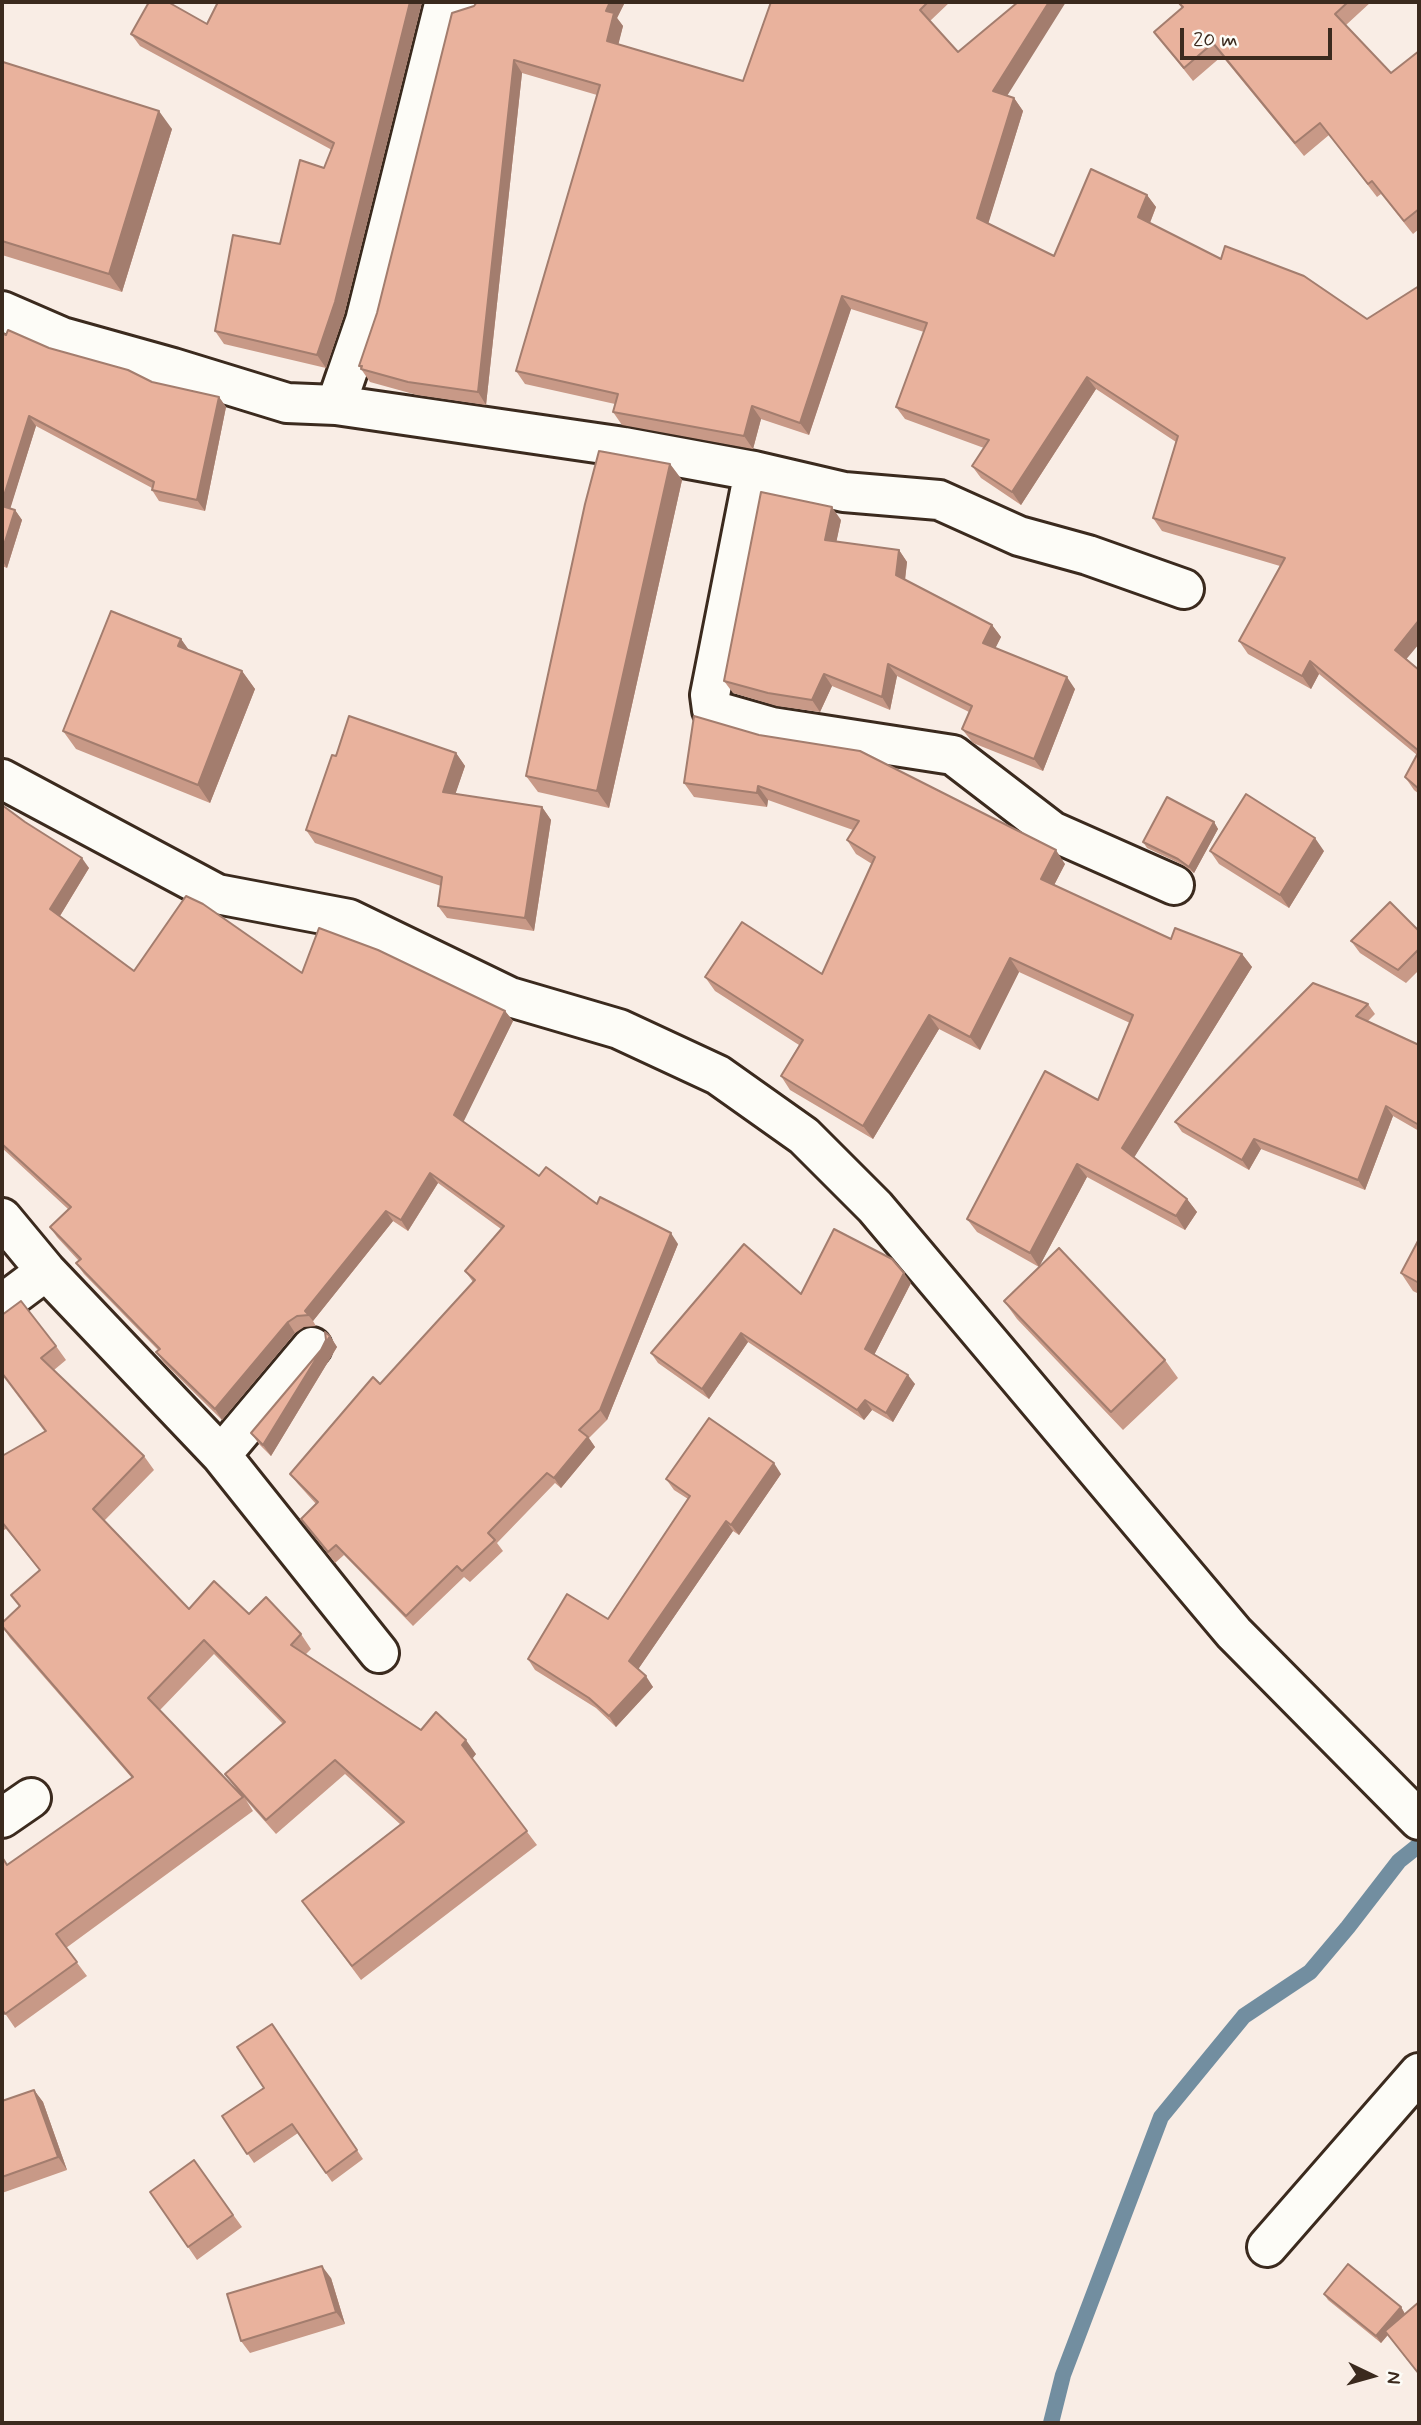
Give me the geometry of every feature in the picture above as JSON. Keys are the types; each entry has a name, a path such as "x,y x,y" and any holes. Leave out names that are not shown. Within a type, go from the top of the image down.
{"street":[{"path":"336,405 365,321 443,8 469,2"},
{"path":"2,311 62,337 287,403 336,405 624,447 754,471 844,492 939,500 1019,536 1088,555 1184,589"},
{"path":"754,471 710,695 712,710 772,727 953,755 1052,831 1174,885"},
{"path":"2,779 218,894 349,919 510,996 619,1029 718,1075 804,1136 875,1207 1234,1633 1419,1820"},
{"path":"2,1218 46,1271 220,1455 379,1653"},
{"path":"2,1304 46,1271"},
{"path":"220,1455 313,1347"},
{"path":"1267,2246 1419,2073"}],"building":[{"path":"149,2 168,2 207,24 218,2 410,2 335,302 317,355 215,331 233,235 280,244 300,160 324,168 334,143 131,34"},
{"path":"477,2 610,2 606,11 614,13 607,41 743,81 771,2 928,2 920,10 958,52 1018,2 1049,2 993,91 1014,98 977,218 1054,256 1091,169 1147,195 1138,217 1221,259 1225,246 1304,276 1367,319 1419,286 1419,620 1395,650 1419,670 1419,751 1310,661 1302,676 1239,641 1285,558 1153,518 1178,436 1087,377 1012,492 972,466 989,440 896,407 927,323 842,296 800,423 752,406 744,436 613,412 618,394 516,371 600,85 514,60 478,392 408,382 361,369 362,366 359,366 377,313 452,13 474,6"},
{"path":"1178,2 1348,2 1335,14 1391,73 1419,51 1419,209 1404,221 1372,181 1368,184 1320,123 1295,143 1213,43 1184,68 1154,32 1183,7"},
{"path":"3,62 159,111 109,274 2,241"},
{"path":"8,330 49,348 128,370 152,382 219,397 197,500 152,490 154,482 29,416 2,502 2,333 6,335"},
{"path":"599,451 670,464 597,791 526,776"},
{"path":"761,492 832,507 825,540 899,550 896,575 992,625 983,643 1067,677 1034,759 965,731 962,729 972,706 888,664 882,697 824,674 812,700 768,693 724,681"},
{"path":"2,506 15,510 2,551"},
{"path":"111,611 181,639 178,646 242,671 198,785 63,731"},
{"path":"349,716 456,753 443,792 542,807 525,918 438,906 442,877 306,830 332,755 336,756"},
{"path":"694,716 759,735 860,751 1056,850 1041,879 1171,939 1175,928 1242,954 1122,1148 1187,1199 1176,1216 1077,1164 1030,1253 967,1219 1045,1071 1098,1100 1133,1015 1010,958 970,1037 929,1015 863,1126 781,1076 803,1040 705,977 742,922 822,974 875,857 847,840 859,821 758,786 757,793 684,783"},
{"path":"1419,751 1419,789 1405,777"},
{"path":"1246,794 1315,838 1280,895 1210,851"},
{"path":"1167,797 1214,822 1189,867 1143,842"},
{"path":"2,805 82,858 50,909 134,971 186,896 203,904 302,973 319,928 378,950 505,1011 454,1115 539,1176 546,1167 597,1204 600,1197 671,1233 600,1410 579,1430 588,1437 554,1478 547,1473 488,1533 495,1540 462,1571 457,1566 406,1616 336,1545 328,1552 301,1519 318,1502 290,1474 373,1377 380,1384 475,1280 465,1271 504,1226 430,1173 401,1220 386,1211 305,1311 309,1315 297,1316 288,1322 215,1409 156,1352 160,1349 76,1263 81,1259 50,1227 71,1207 2,1144"},
{"path":"1390,902 1419,931 1419,949 1398,970 1351,941"},
{"path":"1313,983 1368,1004 1356,1016 1419,1045 1419,1125 1386,1106 1358,1180 1254,1139 1242,1160 1175,1122"},
{"path":"834,1229 892,1259 904,1273 865,1349 908,1375 886,1413 865,1400 857,1410 741,1333 702,1389 651,1353 744,1244 801,1294"},
{"path":"1419,1239 1419,1283 1401,1273"},
{"path":"1059,1248 1165,1360 1111,1412 1004,1301"},
{"path":"21,1301 56,1346 41,1358 144,1456 93,1509 189,1609 214,1581 249,1614 266,1597 301,1634 291,1645 421,1730 436,1712 466,1740 462,1745 527,1831 352,1966 302,1901 404,1822 335,1760 266,1820 225,1774 285,1722 204,1640 148,1698 243,1797 56,1934 77,1962 5,2014 2,2009 2,1857 7,1865 133,1777 2,1626 20,1606 11,1595 40,1570 2,1522 2,1456 46,1431 2,1373 2,1315"},
{"path":"325,1332 330,1336 263,1445 251,1433 321,1350 326,1340"},
{"path":"709,1418 774,1463 731,1525 726,1521 629,1661 646,1676 609,1716 589,1698 528,1659 567,1594 608,1619 690,1496 666,1479"},
{"path":"272,2024 357,2150 326,2173 292,2124 247,2154 222,2116 264,2088 237,2047"},
{"path":"34,2090 58,2157 2,2177 2,2101"},
{"path":"194,2160 233,2215 188,2247 150,2192"},
{"path":"1348,2264 1401,2307 1376,2336 1324,2294"},
{"path":"322,2266 336,2312 241,2341 227,2294"},
{"path":"1419,2302 1419,2374 1385,2331"}],"waterway":[{"path":"1051,2423 1063,2375 1161,2117 1244,2016 1310,1972 1399,1861 1419,1845"}]}
